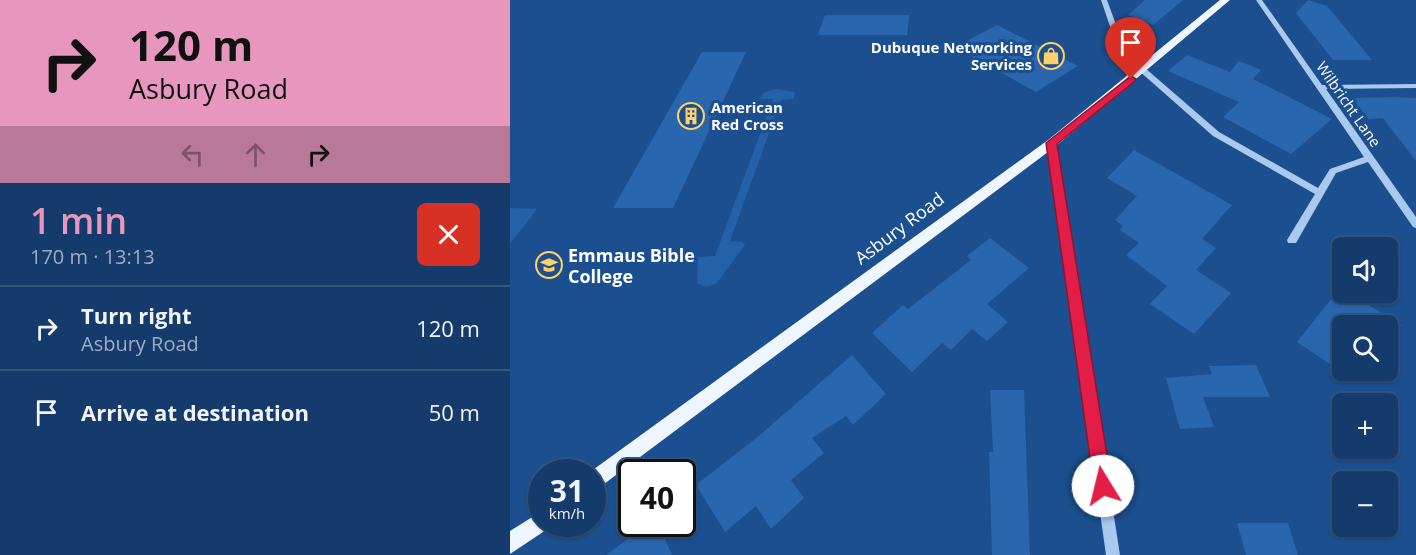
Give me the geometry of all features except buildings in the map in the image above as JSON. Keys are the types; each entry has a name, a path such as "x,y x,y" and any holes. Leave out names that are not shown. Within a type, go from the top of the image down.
{"main road":[{"name":"Asbury Road","path":"606,473 1052,143 1226,0"},
{"path":"510,544 528,531"}],"street":[{"path":"1104,0 1137,75 1216,134 1320,193"},
{"name":"Wilbricht Lane","path":"1259,0 1416,224"},
{"path":"1320,87 1416,86"},
{"path":"1052,143 1113,555"},
{"path":"1292,240 1333,171 1370,158"}],"shaded area":[{"path":"776,89 795,92 794,99 781,100 730,241 743,242 745,245 717,283 702,286 697,283 698,257 715,256 773,99 759,99 765,92"},
{"path":"510,208 537,209 510,244"}],"place":[{"name":"Dubuque Networking Services","path":"1051,56"},
{"name":"American Red Cross","path":"691,116"},
{"name":"Emmaus Bible College","path":"549,265"}],"route":[{"path":"1103,486 1052,143 1131,79"}]}
